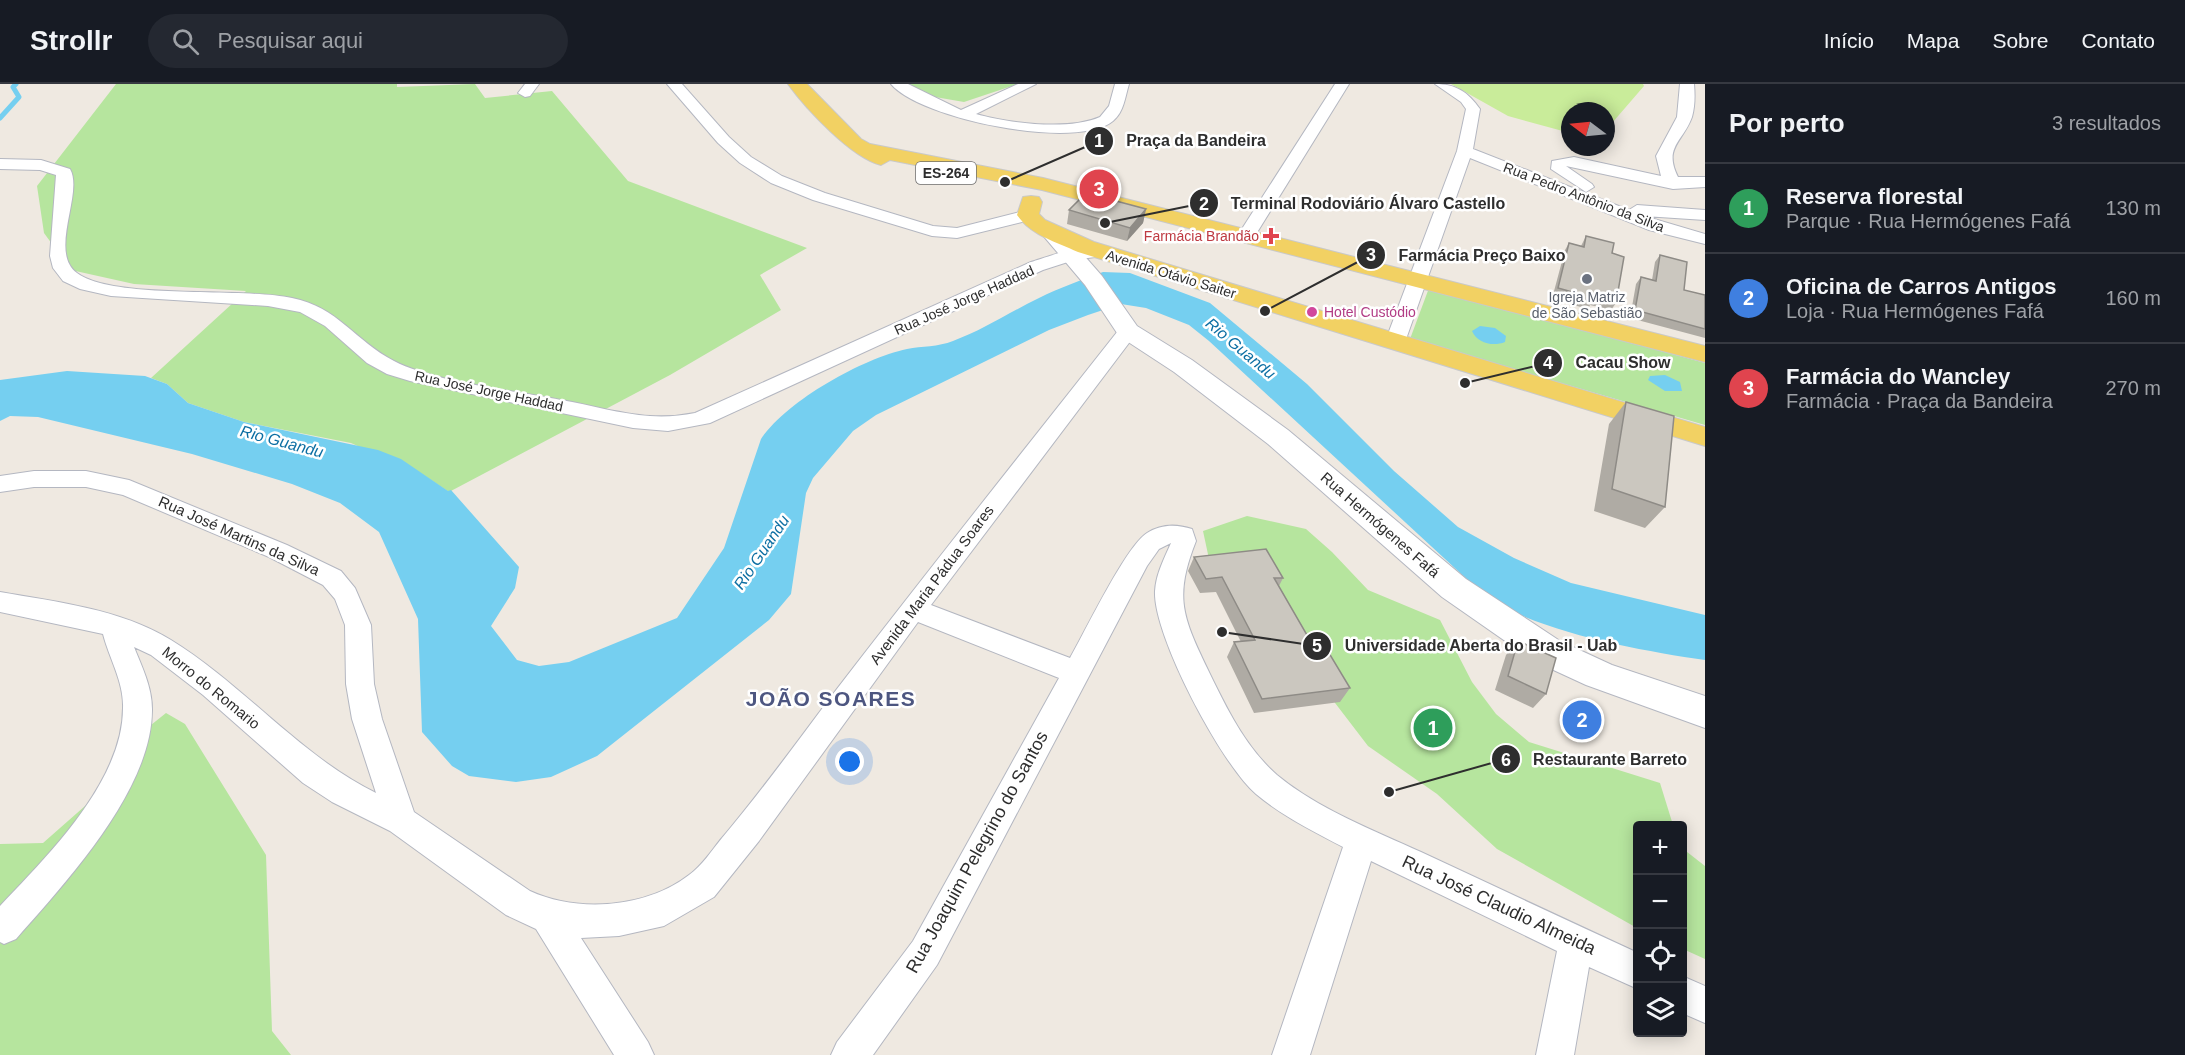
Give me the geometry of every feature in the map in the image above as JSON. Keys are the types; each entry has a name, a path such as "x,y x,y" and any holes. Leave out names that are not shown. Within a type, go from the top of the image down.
{"main road":[{"name":"ES-264","path":"797,84 860,148 892,162 1009,189 1029,208 1037,225 1052,232"},
{"name":"ES-264","path":"860,148 1025,180 1417,278 1705,354"},
{"path":"1029,208 1057,196 1085,195"},
{"name":"Avenida Otávio Saiter","path":"1085,251 1395,342 1705,437"}],"street":[{"path":"674,84 748,162 771,176 822,196 932,231 947,233 1029,208"},
{"path":"898,84 936,105 964,114 1024,126 1088,124 1103,121 1112,114 1122,84"},
{"path":"964,114 1029,84"},
{"path":"1247,235 1341,84"},
{"path":"1395,342 1465,151 1473,109 1466,99 1442,84"},
{"path":"1673,183 1664,163 1663,150 1683,121 1688,104 1687,84"},
{"path":"1688,104 1705,106"},
{"name":"Rua Pedro Antônio da Silva","path":"1465,151 1607,205 1655,226 1705,239"},
{"path":"1705,182 1673,183 1634,179 1584,164 1564,161 1558,164 1559,169 1607,205 1705,215"},
{"name":"Rua José Jorge Haddad","path":"0,164 41,165 64,172 58,244 63,268 76,280 103,289 129,293 253,297 290,303 319,312 386,366 416,377 514,399 629,420 686,423 702,418 1037,266 1085,251"},
{"name":"Rua Hermógenes Fafá","path":"1052,232 1085,251 1094,281 1123,323 1254,417 1454,588 1547,651 1599,675 1705,712"},
{"name":"Avenida Maria Pádua Soares","path":"401,821 518,903 548,917 585,922 619,919 664,909 702,886 748,831 1123,323"},
{"name":"Rua José Martins da Silva","path":"0,484 34,479 86,479 129,488 249,541 278,551 332,578 346,595 358,625 360,684 367,719 401,821"},
{"name":"Rua Joaquim Pelegrino do Santos","path":"850,1055 925,953 1145,549 1158,535 1169,533 1183,535 1184,541 1171,572 1168,593 1173,618 1185,651 1238,753 1266,784 1291,802 1361,840"},
{"name":"Morro do Romario","path":"0,602 62,612 115,626 167,652 213,687 314,773 343,792 401,821"},
{"path":"913,609 1077,673"},
{"path":"4,927 96,814 117,783 132,750 139,709 135,687 115,626"},
{"path":"1291,1055 1361,840"},
{"name":"Rua José Claudio Almeida","path":"1361,840 1633,970"},
{"path":"548,917 636,1055"},
{"path":"1555,1055 1576,941"},
{"path":"1687,996 1705,1005"}],"green space":[{"path":"116,84 397,84 397,87 475,84 485,98 552,91 628,181 807,248 760,275 781,310 670,375 449,492 425,476 351,443 244,422 188,403 167,384 151,378 246,291 134,284 71,270 44,233 37,186"},
{"path":"902,84 1018,84 964,102 935,97"},
{"path":"1451,84 1643,84 1644,86 1615,120 1615,102 1561,102 1561,131 1508,116"},
{"path":"1429,288 1705,363 1705,425 1410,339"},
{"path":"1247,516 1306,529 1332,552 1368,590 1440,620 1472,682 1496,714 1529,742 1660,783 1672,821 1633,821 1633,926 1497,849 1437,794 1368,746 1332,699 1209,559 1203,531"},
{"path":"166,713 185,724 266,855 272,1031 291,1055 0,1055 0,844 43,843 102,791 121,749"},
{"path":"1687,852 1705,866 1705,959 1687,951"}],"water":[{"name":"Rio Guandu","path":"1103,272 1130,273 1210,303 1307,384 1394,471 1458,527 1514,558 1571,583 1705,615 1705,660 1628,647 1573,633 1522,616 1496,603 1471,583 1189,325 1146,308 1121,304 1049,330 876,415 853,431 813,478 806,493 791,594 769,620 597,756 551,777 516,782 469,776 452,766 422,732 418,619 379,532 340,503 292,484 192,454 38,417 10,416 0,421 0,380 67,371 145,376 167,384 188,403 244,422 378,450 401,459 448,491 451,490 519,567 515,588 491,626 517,660 539,666 569,662 677,618 724,548 761,439 788,410 806,396 868,362 907,349 953,341 1047,294"},
{"path":"1480,326 1495,328 1506,336 1505,342 1495,344 1481,341 1472,331"},
{"path":"1665,375 1680,382 1682,391 1665,391 1648,380 1650,376"}],"building":[{"path":"1086,193 1146,209 1130,228 1069,210"},
{"name":"Igreja Matriz de São Sebastião","path":"1586,236 1614,243 1612,253 1624,257 1616,303 1593,297 1592,302 1575,297 1576,293 1558,288 1569,243 1584,247"},
{"path":"1660,255 1687,262 1684,290 1705,295 1705,329 1635,310 1641,277 1656,281"},
{"path":"1626,402 1674,416 1665,507 1612,489"},
{"path":"1266,549 1283,578 1274,578 1315,649 1326,648 1350,688 1262,699 1234,642 1255,640 1222,577 1206,579 1194,557"},
{"path":"1518,641 1556,658 1546,694 1508,676"}],"waterway":[{"path":"0,118 19,97 13,87 16,84"}],"place":[{"name":"Praça da Bandeira","path":"1005,182"},
{"name":"Farmácia do Wancley","path":"1099,189"},
{"name":"Terminal Rodoviário Álvaro Castello","path":"1105,223"},
{"name":"Farmácia Brandão","path":"1271,236"},
{"name":"Igreja Matriz de São Sebastião","path":"1587,279"},
{"name":"Farmácia Preço Baixo","path":"1265,311"},
{"name":"Hotel Custódio","path":"1312,312"},
{"name":"Cacau Show","path":"1465,383"},
{"name":"Universidade Aberta do Brasil - Uab","path":"1222,632"},
{"name":"Oficina de Carros Antigos","path":"1582,720"},
{"name":"Reserva florestal","path":"1433,728"},
{"name":"Restaurante Barreto","path":"1389,792"}],"district":[{"name":"JOÃO SOARES","path":"831,699"}]}
